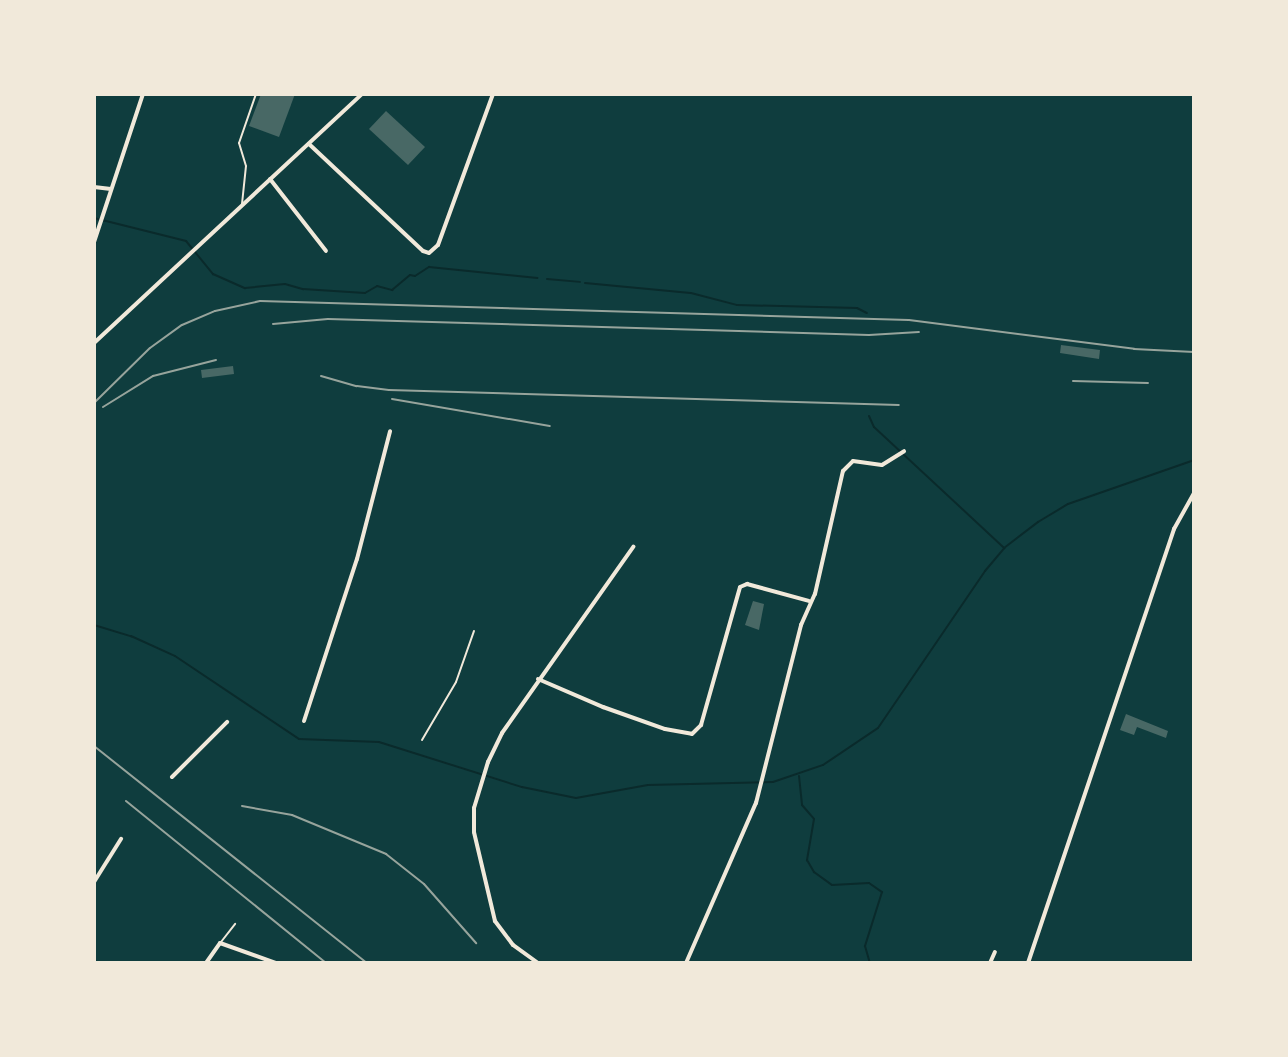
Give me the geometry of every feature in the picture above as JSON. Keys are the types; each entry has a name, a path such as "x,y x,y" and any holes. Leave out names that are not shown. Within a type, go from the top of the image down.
{"street":[{"path":"94,242 143,94"},
{"path":"94,343 362,94"},
{"path":"309,144 423,251 429,253 438,245 493,94"},
{"path":"270,179 326,251"},
{"path":"94,187 111,189"},
{"path":"304,721 357,559 390,431"},
{"path":"686,963 759,791 809,601 815,594 843,471 853,461 882,465 902,453"},
{"path":"1028,963 1174,529 1194,493"},
{"path":"538,963 513,945 491,909 474,832 474,808 502,733 633,547"},
{"path":"538,679 665,729 695,733 701,725 740,587 747,584 809,601"},
{"path":"172,777 227,722"},
{"path":"94,882 121,839"},
{"path":"206,963 220,943 276,963"},
{"path":"990,963 995,952"}],"lane":[{"path":"241,206 246,166 239,143 256,94"},
{"path":"422,740 456,682 474,631"},
{"path":"220,943 235,924"}],"building":[{"path":"261,94 295,94 279,137 249,126"},
{"path":"386,111 425,147 408,165 369,129"},
{"path":"1061,345 1100,350 1099,359 1060,353"},
{"path":"233,366 234,374 202,378 201,370"},
{"path":"753,601 764,604 759,630 745,625"},
{"path":"1126,714 1168,731 1166,738 1137,727 1134,735 1120,730"}],"waterway":[{"path":"94,218 186,241 213,274 245,288 285,284 303,289 365,293 377,286 392,290 410,275 415,276 429,267 537,278"},
{"path":"547,279 580,282"},
{"path":"585,283 691,293 737,305 857,308 867,313"},
{"path":"869,416 874,427 1004,548"},
{"path":"94,625 131,636 175,656 299,739 379,742 522,787 576,798 648,785 773,782 823,765 878,728 1004,548 1068,504 1194,460"},
{"path":"799,776 802,805 814,819 807,860 814,872 832,885 869,883 882,892 865,946 870,963"}],"railway":[{"path":"94,403 150,348 182,325 215,311 260,301 909,320 1134,349 1194,352"},
{"path":"273,324 328,319 869,335 919,332"},
{"path":"103,407 153,376 216,360"},
{"path":"321,376 357,386 389,390 899,405"},
{"path":"1073,381 1148,383"},
{"path":"392,399 550,426"},
{"path":"94,746 367,963"},
{"path":"126,801 326,963"},
{"path":"242,806 292,815 386,854 424,884 476,943"}]}
